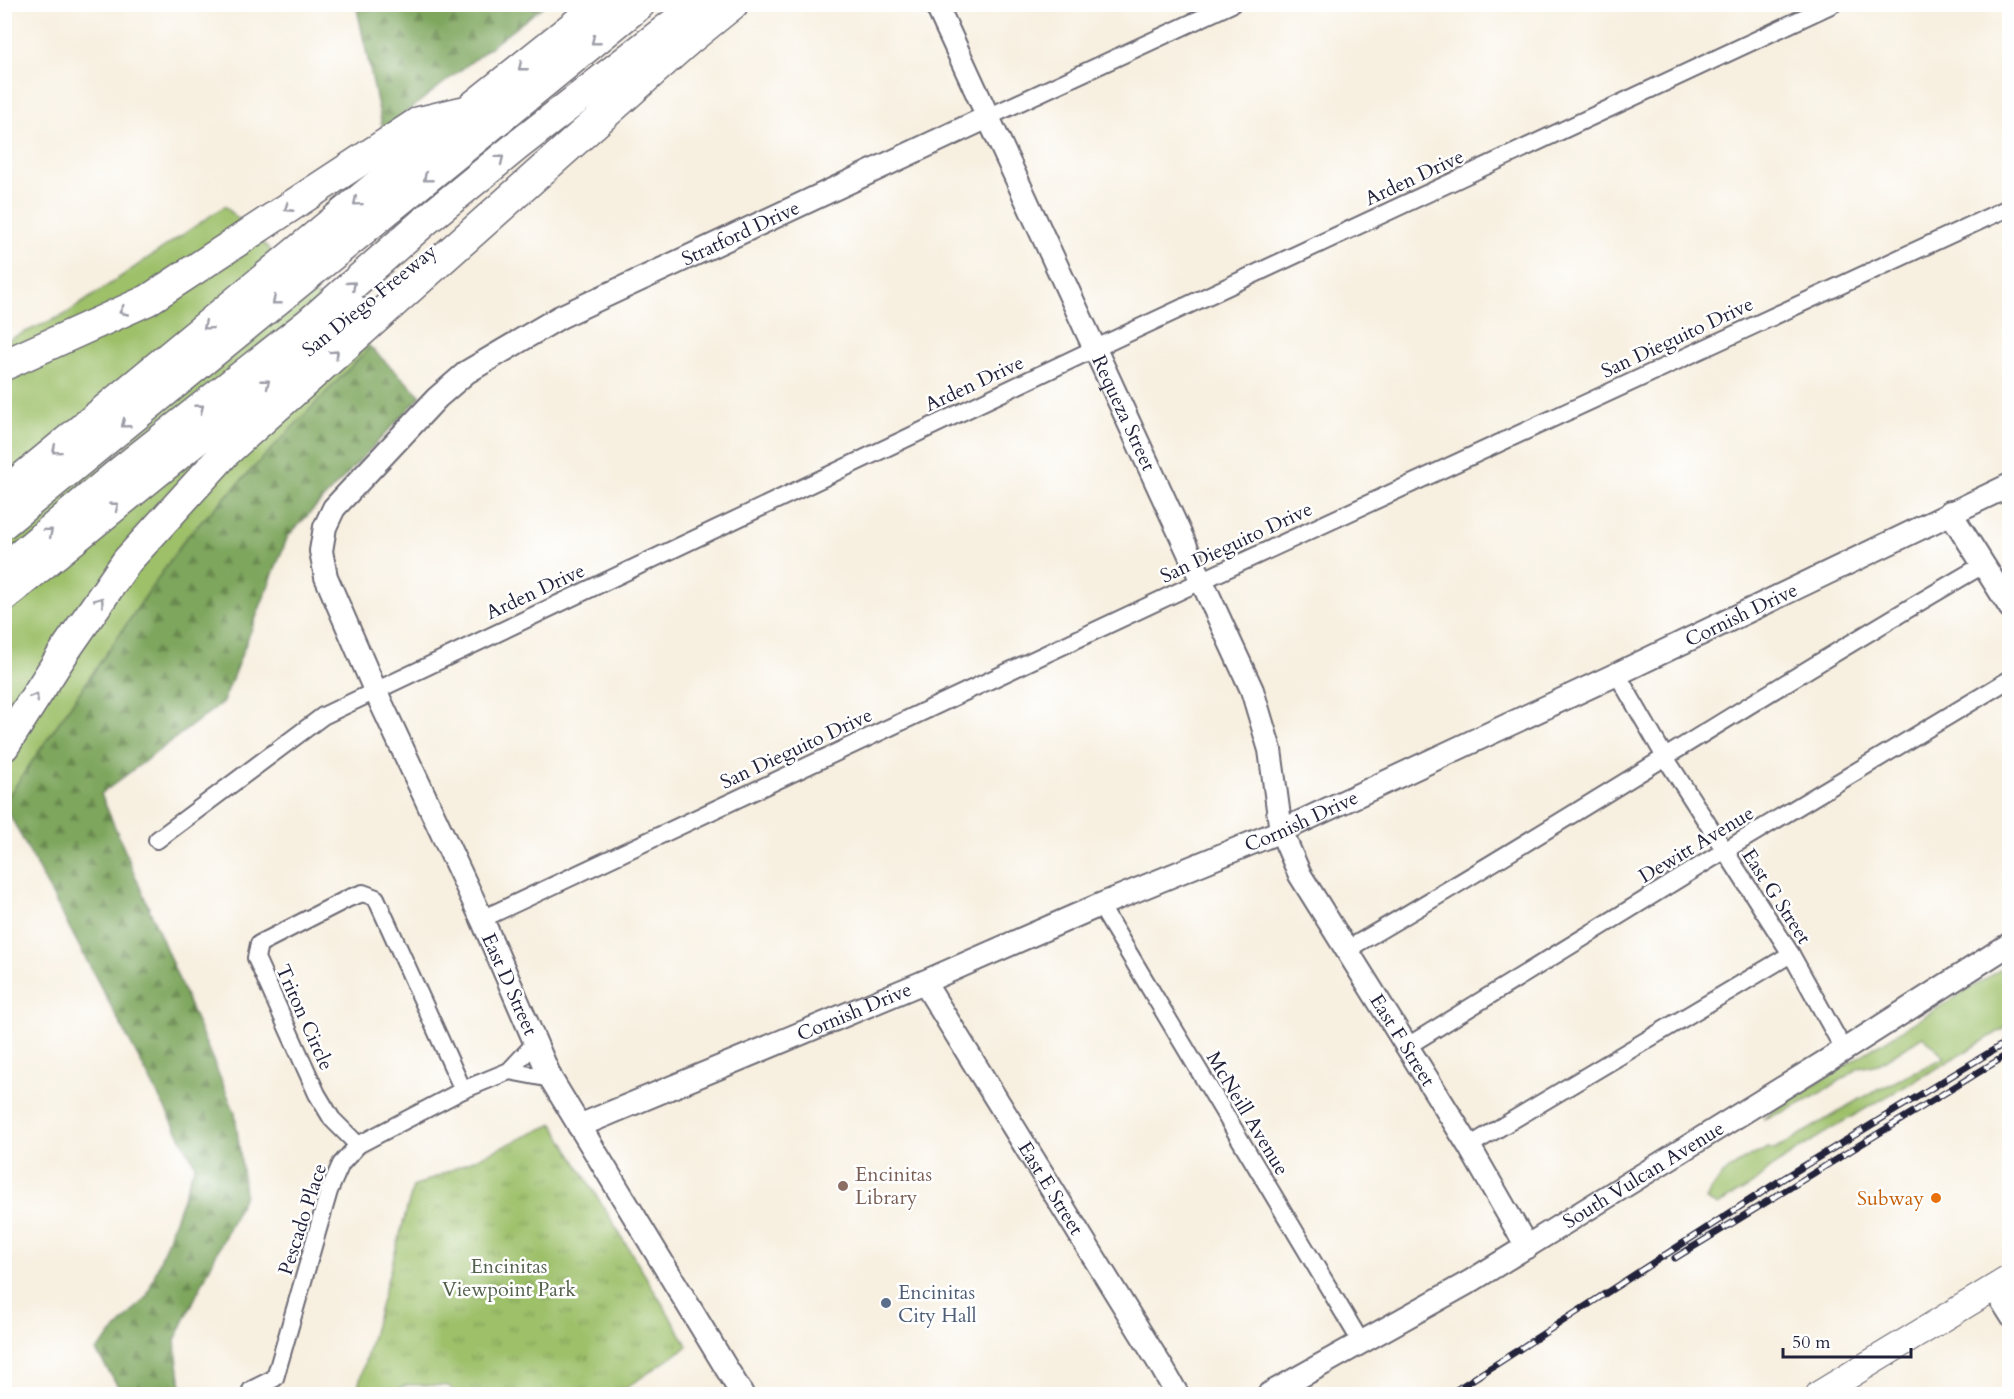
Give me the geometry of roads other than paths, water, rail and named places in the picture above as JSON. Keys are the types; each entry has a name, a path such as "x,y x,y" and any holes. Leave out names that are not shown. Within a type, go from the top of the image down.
{"highway":[{"path":"4,493 467,111 601,4"},
{"path":"4,523 640,4"},
{"path":"4,569 121,471 309,322 425,221 509,152 699,4"},
{"name":"San Diego Freeway","path":"4,596 733,4"},
{"path":"4,746 66,649 127,561 226,452 686,42"},
{"path":"4,365 148,300 419,122 467,111"}],"main road":[{"path":"1819,1395 2000,1283"}],"street":[{"name":"Requeza Street","path":"936,4 1252,690 1270,750 1281,831"},
{"name":"Stratford Drive","path":"321,551 325,527 334,508 438,398 467,372 560,317 1232,4"},
{"name":"Arden Drive","path":"157,840 323,716 375,690 1094,349 1833,4"},
{"name":"San Dieguito Drive","path":"482,919 1201,581 2010,207"},
{"name":"Cornish Drive","path":"579,1126 924,982 1100,905 1281,831 1617,674 2010,485"},
{"path":"1950,512 2010,607"},
{"name":"East D Street","path":"321,551 326,577 375,690 482,919 551,1079 742,1395"},
{"path":"1346,950 1450,889 1871,630 1983,565"},
{"name":"East G Street","path":"1617,674 1665,757 1791,954 1844,1050"},
{"name":"Dewitt Avenue","path":"1406,1047 1724,851 2010,679"},
{"name":"East F Street","path":"1281,831 1300,875 1469,1146 1527,1247"},
{"name":"Triton Circle","path":"358,1145 332,1119 317,1094 256,958 259,944 349,898 363,893 376,898 463,1090"},
{"name":"McNeill Avenue","path":"1100,905 1361,1342"},
{"name":"South Vulcan Avenue","path":"1269,1395 1527,1247 2010,944"},
{"path":"1469,1146 1791,954"},
{"name":"East E Street","path":"924,982 1177,1395"},
{"name":"Pescado Place","path":"251,1390 275,1378 329,1191 341,1164 358,1145 463,1090 509,1071 536,1042"},
{"path":"509,1071 551,1079"},
{"path":"2000,1283 2010,1319"}],"railway":[{"path":"1450,1394 1781,1180 2010,1040"},
{"path":"1675,1258 2010,1053"}],"place":[{"name":"Encinitas Library","path":"843,1186"},
{"name":"Subway","path":"1936,1198"},
{"name":"Encinitas City Hall","path":"886,1303"}],"park label":[{"name":"Encinitas Viewpoint Park","path":"509,1278"}]}
